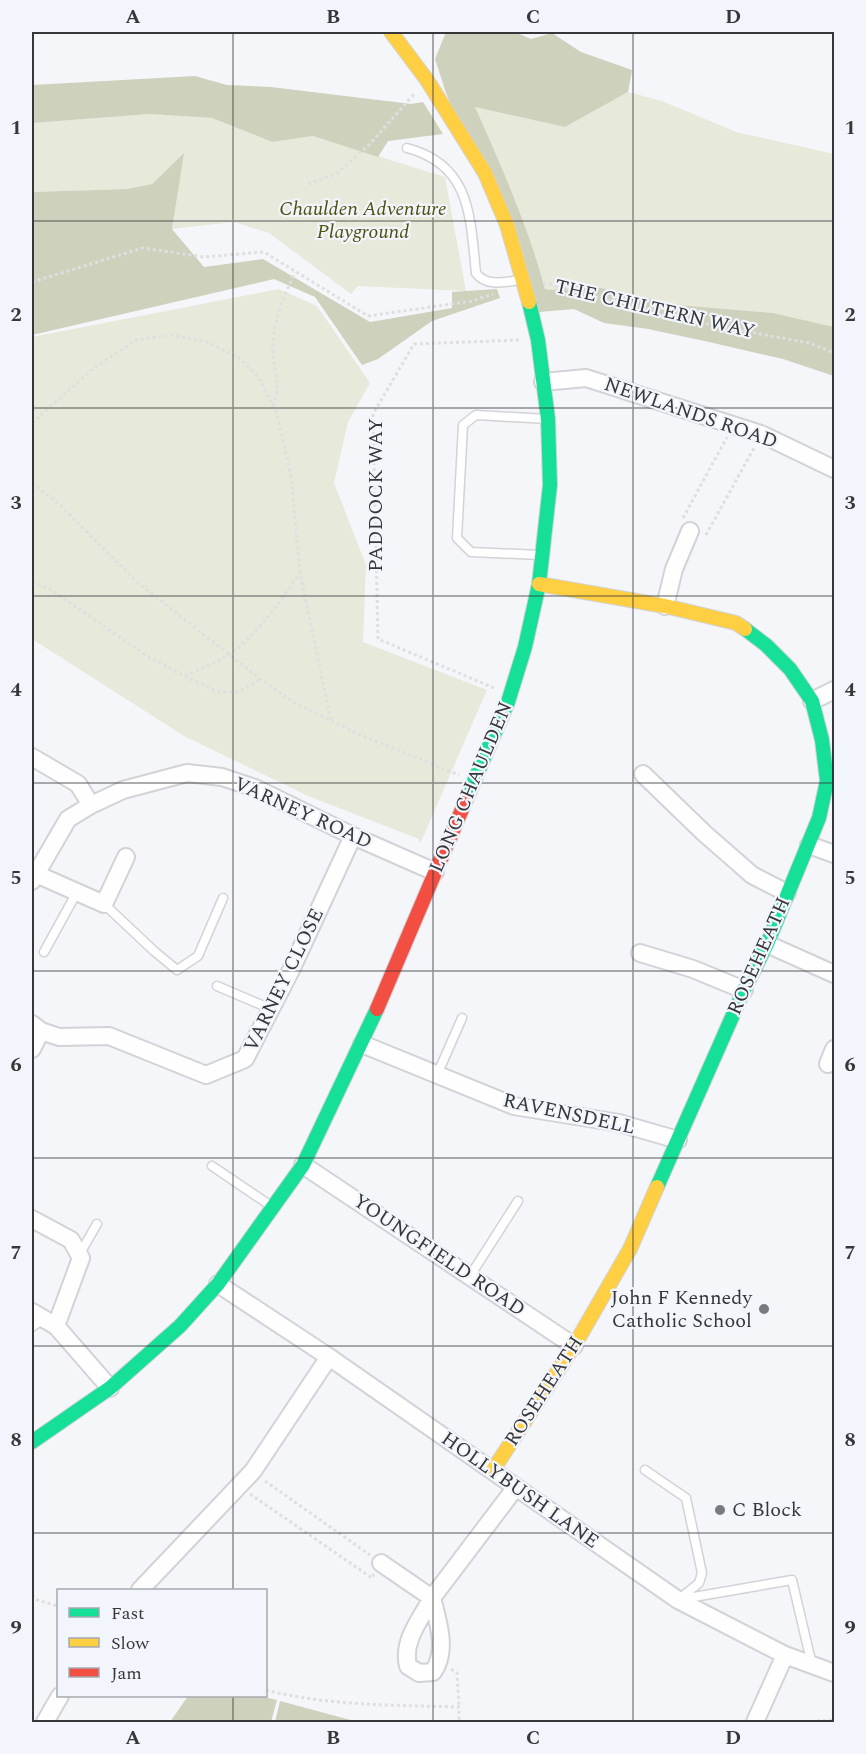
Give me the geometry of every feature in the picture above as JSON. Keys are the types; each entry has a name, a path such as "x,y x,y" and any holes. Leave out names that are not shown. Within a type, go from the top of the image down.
{"street":[{"name":"LONG CHAULDEN","path":"32,1442 110,1388 180,1326 219,1284 303,1164 362,1044 474,781 509,695 525,647 539,584 550,485 548,419 538,340 507,225 485,173 427,80 391,32"},
{"name":"NEWLANDS ROAD","path":"543,382 586,378 761,434 834,469"},
{"path":"665,606 674,569 690,531"},
{"name":"ROSEHEATH","path":"493,1470 574,1346 630,1250 744,990 768,944 787,892 819,818 827,781 822,740 812,700 790,669 766,645 736,623 665,606 539,584"},
{"path":"812,700 834,690"},
{"path":"32,757 78,784 91,805"},
{"name":"VARNEY ROAD","path":"34,877 68,819 123,790 187,773 222,777 255,789 435,872"},
{"path":"643,774 704,833 752,875 787,892"},
{"name":"VARNEY CLOSE","path":"36,1027 59,1037 109,1036 206,1076 245,1059 353,836"},
{"path":"809,845 834,854"},
{"path":"34,877 104,903 126,857"},
{"path":"768,944 834,974"},
{"path":"640,953 693,969 744,990"},
{"path":"32,1049 36,1027"},
{"name":"RAVENSDELL","path":"362,1044 514,1106 619,1123 678,1140"},
{"name":"YOUNGFIELD ROAD","path":"303,1164 574,1346"},
{"path":"32,1219 71,1240 81,1258 40,1321 110,1388"},
{"name":"HOLLYBUSH LANE","path":"219,1284 329,1357 678,1600 785,1655 834,1673"},
{"path":"141,1589 253,1471 329,1357"},
{"path":"381,1563 432,1598 440,1627 441,1661 433,1672 419,1673 408,1666 405,1653 408,1641 432,1598 516,1487"},
{"path":"755,1722 785,1655"},
{"path":"45,1722 59,1697"}],"lane":[{"path":"406,148 436,159 452,173 459,183 471,220 478,276 495,283 524,282"},
{"path":"543,555 471,552 457,538 463,425 476,415 548,419"},
{"path":"44,952 77,892"},
{"path":"104,903 177,970 198,956 223,898"},
{"path":"217,986 271,1009"},
{"path":"437,1074 462,1018"},
{"path":"212,1166 274,1208"},
{"path":"470,1276 518,1201"},
{"path":"79,1255 97,1224"},
{"path":"645,1470 687,1498 693,1539 702,1573 699,1583 678,1600"},
{"path":"678,1600 792,1580 812,1665"}],"path":[{"path":"308,184 336,174 370,144 427,80"},
{"path":"32,282 143,248 204,257 264,252 368,316 472,301 493,294"},
{"path":"273,406 278,392 273,350 274,330 279,308 295,272"},
{"name":"THE CHILTERN WAY","path":"524,282 550,284 659,315 809,343 834,353"},
{"path":"32,423 94,368 136,340 172,335 207,342 238,357 258,376 277,414 291,476 300,573 331,721"},
{"name":"PADDOCK WAY","path":"509,695 378,639 373,414 414,344 538,340"},
{"path":"733,425 678,526 705,537 761,434"},
{"path":"32,483 61,506 137,582 260,679 296,703 331,721 474,781"},
{"path":"184,676 228,655 251,635 300,573"},
{"path":"32,582 50,590 147,656 219,692 238,692 260,679"},
{"path":"239,1486 372,1578 381,1563 253,1471"},
{"path":"32,1595 37,1600 57,1606"},
{"path":"441,1661 457,1673 459,1722"},
{"path":"267,1690 364,1705 459,1707"},
{"path":"799,1722 834,1720"}],"green space":[{"path":"446,32 515,32 531,39 552,33 581,52 632,70 628,92 565,127 475,107 505,174 545,289 554,290 572,285 601,288 678,305 773,313 834,327 834,376 783,359 648,329 604,323 574,309 539,312 446,93 435,59"},
{"path":"195,76 227,85 271,87 411,104 423,102 443,134 388,141 378,157 313,136 272,142 212,118 150,114 32,123 32,85"},
{"path":"628,92 662,101 736,132 834,154 834,327 773,313 678,305 572,285 554,290 545,289 514,196 474,106 565,127"},
{"name":"Chaulden Adventure Playground","path":"150,114 212,118 272,142 313,136 445,177 466,291 358,286 351,294 269,233 234,222 172,229 183,154 152,184 127,189 32,192 32,123"},
{"path":"184,153 172,229 204,267 263,259 370,322 452,308 452,292 497,289 500,298 432,321 378,359 362,365 315,297 274,279 32,335 32,192 127,189 152,184"},
{"path":"279,289 317,306 370,383 348,422 334,483 366,565 363,642 487,690 420,844 419,839 308,796 184,736 32,639 32,337"},
{"path":"187,1697 264,1697 277,1700 271,1722 170,1722"},
{"path":"280,1701 358,1722 275,1722"}],"traffic: fast":[{"path":"466,800 508,702 525,647 539,584 550,485 548,419 538,340 529,302"},
{"path":"657,1187 744,990 767,944 819,818 827,781 822,740 812,701 790,669 766,645 745,629"},
{"path":"32,1442 110,1388 180,1326 218,1284 303,1165 377,1009"}],"traffic: slow":[{"path":"391,32 427,80 485,173 507,225 529,302"},
{"path":"539,584 665,606 736,623 745,629"},
{"path":"493,1470 574,1346 630,1249 657,1187"}],"traffic: jam":[{"path":"377,1009 466,800"}],"place":[{"name":"John F Kennedy Catholic School","path":"764,1309"},
{"name":"C Block","path":"720,1510"}]}
